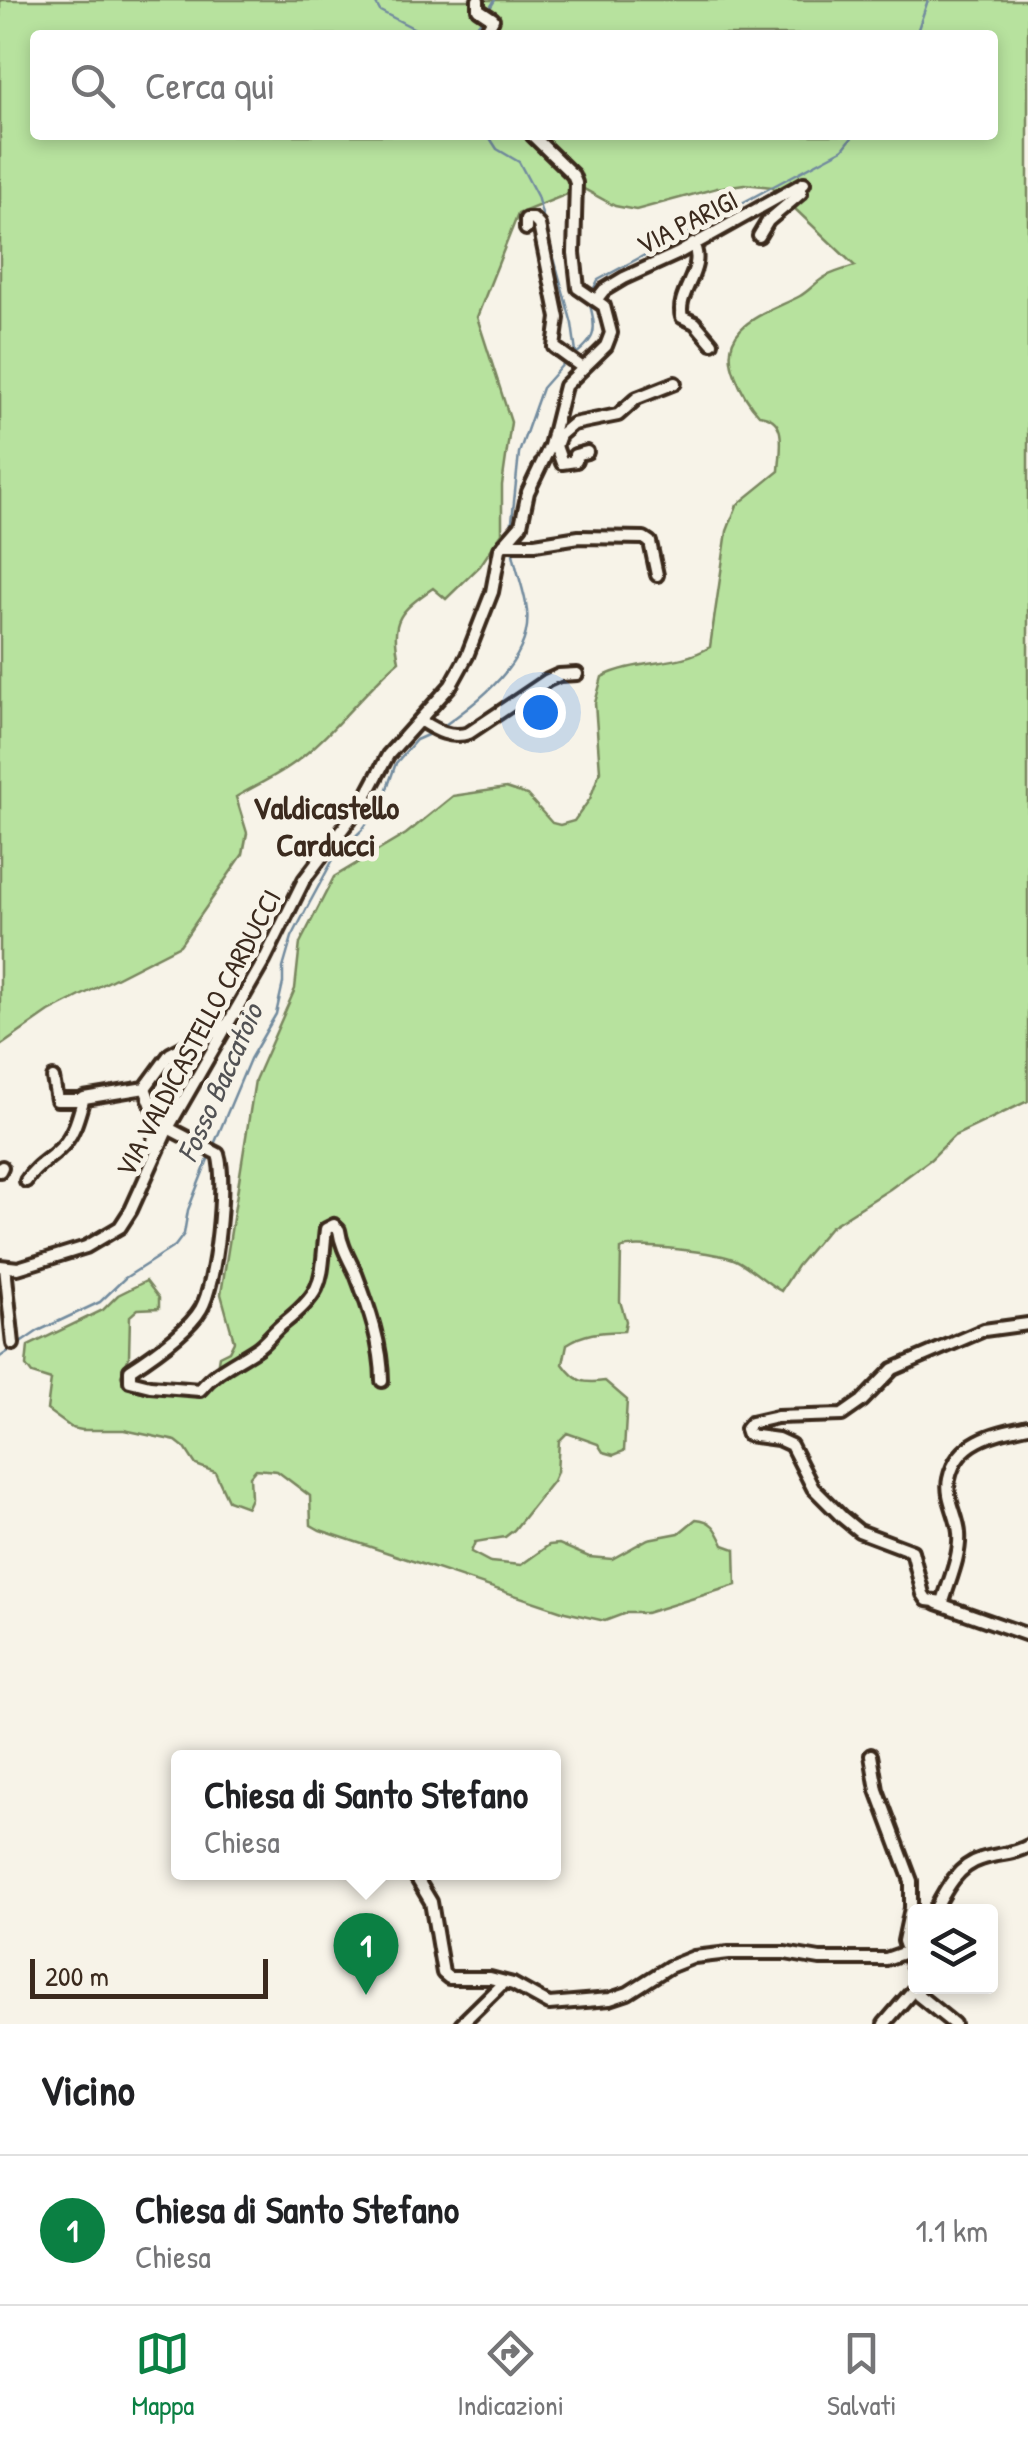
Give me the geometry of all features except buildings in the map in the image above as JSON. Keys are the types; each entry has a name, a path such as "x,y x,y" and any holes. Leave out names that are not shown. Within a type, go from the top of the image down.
{"street":[{"path":"478,0 478,8 494,19 487,30"},
{"name":"VIA VALDICASTELLO CARDUCCI","path":"3,1266 18,1268 63,1256 113,1233 131,1210 158,1147 264,960 304,880 363,802 388,755 426,724 467,656 492,592 504,544 520,525 528,492 553,446 565,386 606,346 611,333 604,306 578,288 574,262 574,175 537,140"},
{"name":"VIA PARIGI","path":"593,298 802,184 801,193 768,221 758,236"},
{"path":"526,229 526,219 539,224 558,318 554,346 582,367"},
{"path":"693,244 696,264 679,307 682,317 695,322 712,342"},
{"path":"587,452 562,464 553,446 573,424 618,415 637,398 676,383"},
{"path":"504,544 579,537 644,538 650,542 657,575"},
{"path":"426,724 446,734 470,733 548,680 577,674"},
{"path":"53,1078 56,1100 82,1100 145,1088 170,1054 226,1025"},
{"path":"145,1088 156,1117 153,1142 158,1147"},
{"path":"26,1181 66,1142 80,1118 82,1100"},
{"path":"168,1128 212,1149 221,1161 220,1214 201,1310 154,1355 130,1370 130,1381 200,1390 224,1366 258,1348 306,1308 314,1296 324,1264 326,1229 334,1225 356,1275 382,1354 382,1381"},
{"path":"3,1266 13,1344"},
{"path":"1028,1324 984,1330 893,1370 842,1415 777,1417 752,1423 746,1429 748,1435 791,1445 813,1488 859,1531 912,1551 926,1600 1028,1636"},
{"path":"940,1602 959,1532 949,1480 965,1448 986,1436 1028,1426"},
{"path":"871,1755 877,1790 911,1881 908,1957"},
{"path":"939,1904 958,1872 979,1859 1017,1853 1028,1846"},
{"path":"418,1880 430,1902 443,1972 449,1978 490,1978 513,1984 549,2004 628,1993 694,1957 785,1953 846,1960 886,1958 906,1952"},
{"path":"461,2024 503,1983"},
{"path":"884,2024 911,1994"},
{"path":"918,1994 954,2024"}],"green space":[{"path":"0,0 1028,0 1028,1101 954,1136 931,1159 830,1227 781,1291 727,1257 659,1248 621,1249 624,1331 594,1333 574,1340 567,1344 563,1364 576,1378 585,1382 605,1381 627,1400 624,1451 614,1455 603,1452 598,1444 567,1433 559,1441 553,1481 514,1530 505,1537 475,1542 471,1552 490,1562 521,1565 549,1545 559,1544 589,1557 612,1559 648,1539 679,1533 696,1519 710,1524 724,1545 735,1549 736,1585 646,1613 626,1613 605,1621 565,1612 320,1530 311,1525 310,1496 277,1471 256,1469 250,1476 251,1498 247,1507 228,1500 215,1472 196,1465 176,1441 124,1430 72,1428 47,1410 51,1380 32,1374 26,1366 28,1346 103,1310 118,1295 146,1281 159,1298 159,1308 138,1309 130,1316 129,1357 121,1376 125,1385 183,1395 196,1395 212,1387 219,1356 229,1351 234,1341 221,1294 255,1080 295,989 300,943 334,877 406,834 453,796 506,788 527,795 552,823 574,821 590,799 600,771 595,703 602,677 684,658 710,647 727,531 737,505 779,471 781,453 779,428 769,417 759,415 735,375 732,344 738,333 759,316 800,296 825,277 855,266 772,187 744,184 717,188 636,210 615,206 582,188 518,214 477,317 511,422 502,485 502,533 480,566 446,599 433,588 405,610 397,626 399,661 324,738 290,766 236,797 247,833 243,854 180,945 49,1012 0,1046"}],"waterway":[{"path":"374,0 380,11 417,30"},
{"path":"488,11 495,0"},
{"path":"918,30 928,0"},
{"path":"474,30 483,18"},
{"path":"491,140 497,149 519,162 537,196 572,324 576,353"},
{"path":"591,294 598,280 843,149 850,140"},
{"path":"572,357 593,334 589,301"},
{"name":"Fosso Baccatoio","path":"511,531 519,453 542,388 565,362"},
{"name":"Fosso Baccatoio","path":"441,728 500,679 521,647 527,630 527,611 512,548"},
{"name":"Fosso Baccatoio","path":"213,1147 250,1059 276,1014 292,937 309,904 335,856 382,803 396,763 416,740 434,732"},
{"name":"Fosso Baccatoio","path":"0,1357 38,1331 100,1302 125,1278 175,1246 184,1234 188,1210 210,1154"}],"place":[{"name":"Chiesa di Santo Stefano","path":"366,1995"}],"district":[{"name":"Valdicastello Carducci","path":"326,826"}]}
